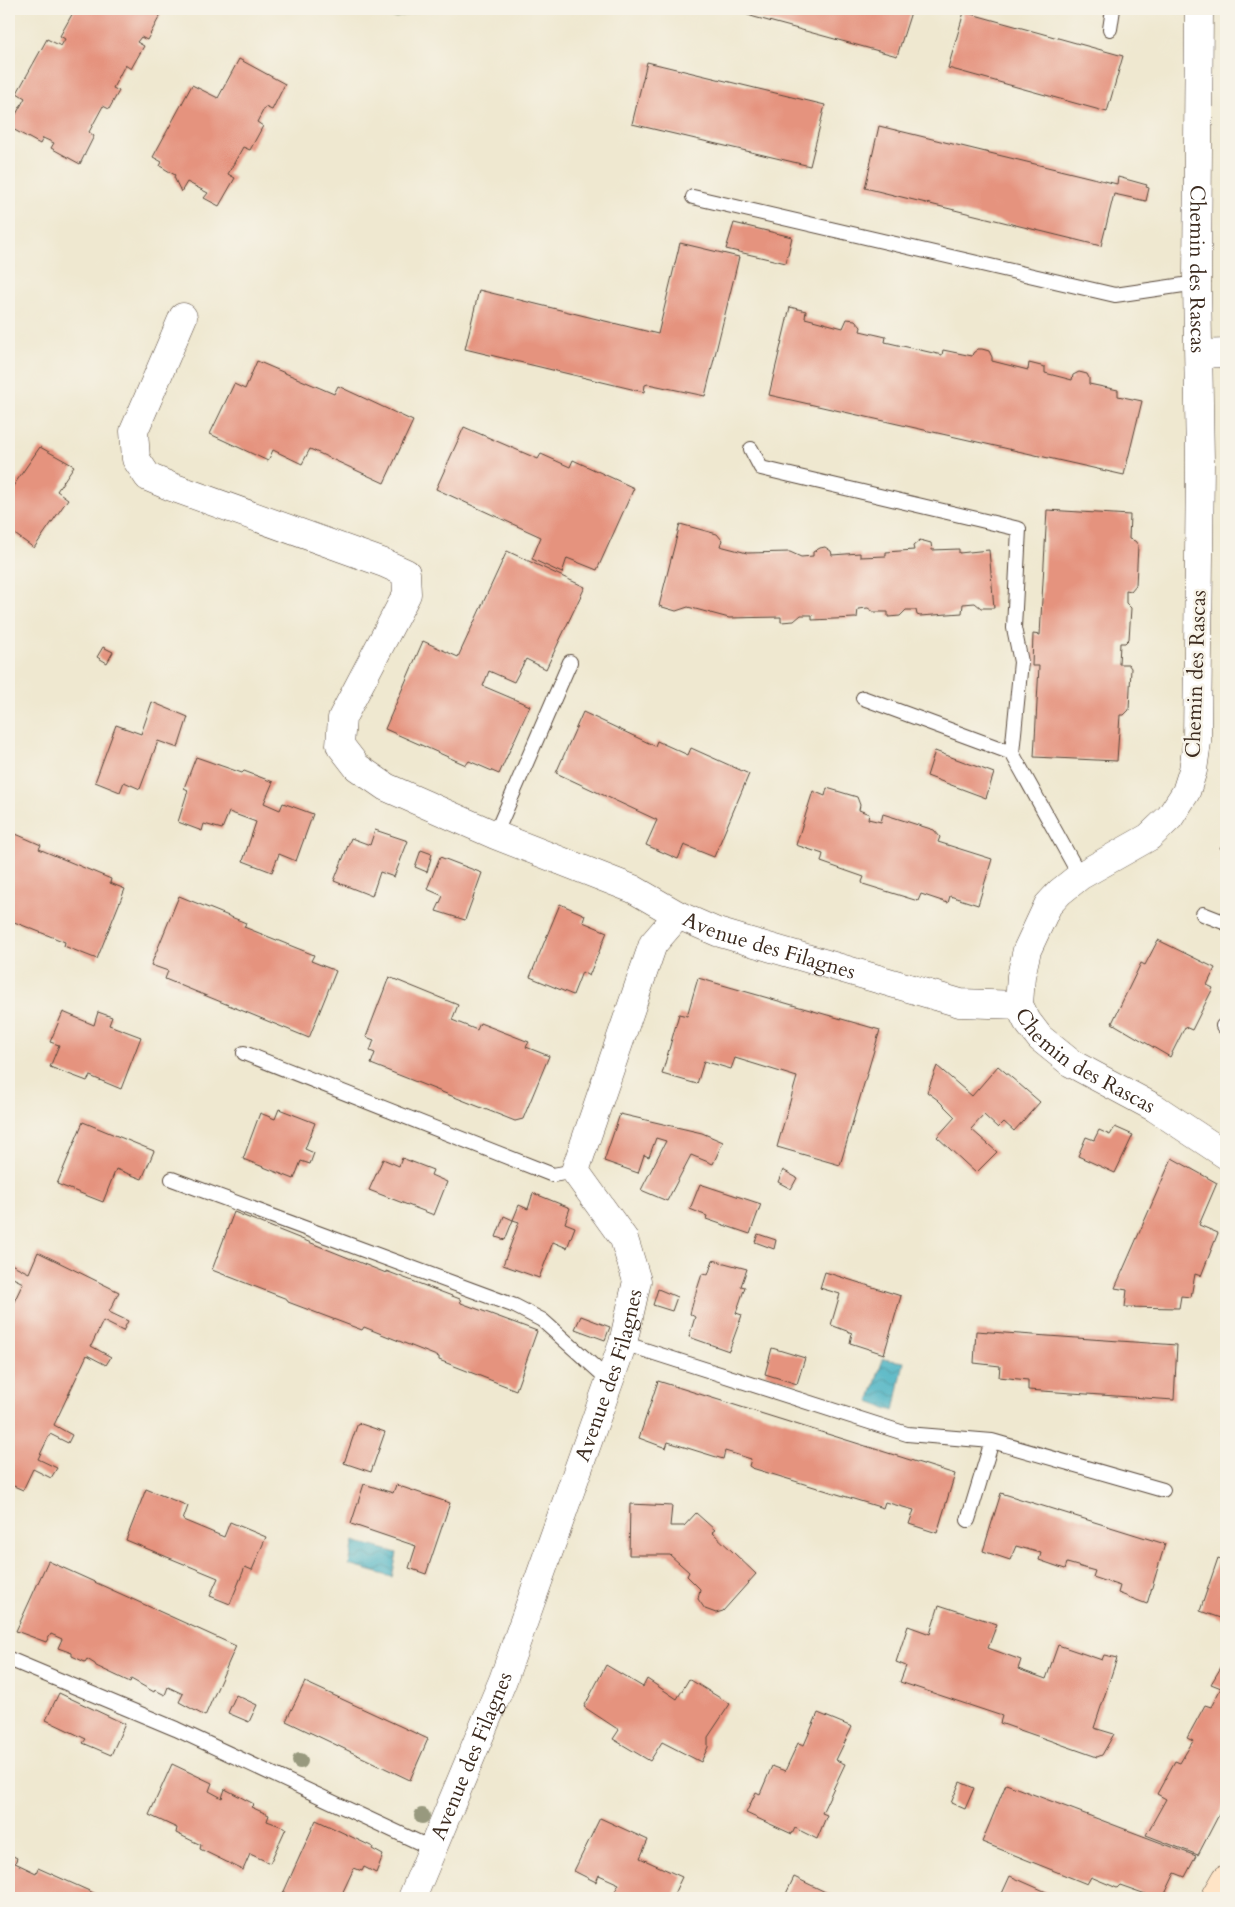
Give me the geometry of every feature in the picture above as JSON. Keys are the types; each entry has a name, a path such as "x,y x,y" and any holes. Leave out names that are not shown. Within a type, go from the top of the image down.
{"main road":[{"path":"1215,1898 1226,1879"}],"street":[{"name":"Chemin des Rascas","path":"1199,9 1197,283 1200,462 1197,742 1193,770 1186,792 1170,817 1149,837 1080,876 1060,892 1048,905 1027,950 1020,976 1019,1005 1027,1021 1040,1038 1071,1063 1155,1108 1226,1155"},
{"path":"183,316 134,431 136,459 148,477 384,563 406,573 408,594 342,718 340,745 357,767 386,787 495,836 633,889 678,915"},
{"path":"1199,354 1226,353"},
{"name":"Avenue des Filagnes","path":"412,1898 503,1680 623,1343 637,1281 624,1240 576,1171 653,944 678,915 718,932 960,1003 1019,1005"}],"lane":[{"path":"1110,29 1113,9"},
{"path":"694,197 1114,294 1197,283"},
{"path":"751,449 761,468 1019,529 1014,628 1021,662 1012,753 1080,876"},
{"path":"495,836 570,662"},
{"path":"863,698 1012,753"},
{"path":"1203,914 1226,923"},
{"path":"244,1053 553,1175 576,1171"},
{"path":"172,1179 516,1306 542,1320 609,1380"},
{"path":"623,1343 908,1434 992,1441 1163,1490"},
{"path":"968,1520 992,1441"},
{"path":"9,1660 176,1729 433,1849"}],"green space":[{"path":"374,9 428,9 395,18"}],"water":[{"path":"883,1359 904,1362 894,1411 869,1402"},
{"path":"354,1541 397,1553 392,1577 349,1565"}],"building":[{"path":"75,9 156,9 155,11 161,14 147,40 141,37 137,42 144,46 131,69 125,65 113,88 119,91 109,109 103,106 89,132 94,136 80,164 51,148 54,143 43,138 40,144 9,127 25,98 17,93 47,39 61,46 65,39 60,36"},
{"path":"740,9 912,9 897,56 754,17 739,12"},
{"path":"964,12 1123,56 1107,112 948,68"},
{"path":"239,59 285,84 272,110 265,107 257,122 263,126 250,150 243,147 228,174 235,178 219,206 204,198 208,193 187,182 181,192 174,177 175,175 160,166 162,162 153,157 192,85 218,98"},
{"path":"647,62 825,105 810,166 632,124"},
{"path":"879,126 1117,184 1118,177 1147,185 1146,187 1149,188 1146,201 1114,194 1101,246 865,188"},
{"path":"734,223 792,237 786,263 726,249"},
{"path":"680,243 739,257 705,396 648,384 645,385 644,392 465,349 479,290 658,334"},
{"path":"790,307 806,311 805,318 843,328 847,319 855,320 861,327 860,331 886,337 885,342 942,355 943,350 972,356 978,349 982,349 989,351 992,361 1028,370 1029,363 1045,367 1045,373 1072,380 1073,375 1079,372 1087,374 1089,384 1118,390 1118,396 1142,401 1124,475 769,395"},
{"path":"257,361 334,394 338,386 413,421 384,483 310,449 302,464 273,450 268,461 210,434 234,384 245,389"},
{"path":"464,427 538,459 541,454 570,467 573,460 634,488 597,570 567,558 562,573 532,559 541,537 436,489"},
{"path":"40,447 74,466 57,491 68,499 34,548 9,530 9,492"},
{"path":"1047,510 1130,515 1129,539 1135,541 1138,545 1136,585 1131,591 1126,590 1126,603 1131,608 1129,639 1125,643 1120,643 1119,664 1128,664 1131,668 1129,710 1124,715 1120,715 1117,761 1034,757 1039,666 1032,666 1033,634 1040,635"},
{"path":"680,524 717,534 722,540 720,546 747,553 790,552 801,557 813,556 813,552 825,547 831,551 832,555 860,553 860,557 886,556 886,552 914,550 913,546 920,540 931,543 932,550 959,549 959,553 989,550 994,608 981,608 975,603 963,604 962,613 920,616 917,615 916,610 906,610 900,616 888,617 888,612 874,612 868,608 858,609 857,618 812,620 812,615 801,615 794,621 781,622 781,617 729,618 688,607 676,611 659,606"},
{"path":"507,551 585,587 546,669 526,659 514,682 489,671 483,686 530,706 499,774 469,761 466,765 385,729 423,641 458,657"},
{"path":"103,647 113,652 107,663 97,657"},
{"path":"152,702 188,717 178,748 158,741 140,789 124,782 120,792 95,782 116,725 141,734"},
{"path":"583,712 655,746 657,741 688,755 691,748 749,774 714,857 684,845 678,859 646,845 657,820 556,773"},
{"path":"935,751 994,773 986,798 927,776"},
{"path":"196,757 242,773 244,771 273,782 264,803 280,810 283,803 313,814 296,861 279,854 272,872 243,861 256,822 229,812 222,829 204,824 202,831 178,822 188,790 184,788"},
{"path":"827,788 857,797 860,805 859,810 869,814 868,819 881,822 883,814 934,830 940,837 938,842 992,859 978,905 950,896 948,903 921,894 918,901 863,884 864,877 821,862 823,854 796,845 813,791 825,796"},
{"path":"375,830 408,841 394,877 380,872 372,896 334,881 351,838 370,845"},
{"path":"9,831 41,845 39,849 111,879 110,883 125,889 97,959 64,946 65,942 9,920"},
{"path":"1226,838 1226,852 1220,848"},
{"path":"421,850 432,854 427,872 415,867"},
{"path":"440,857 482,873 465,920 436,911 443,896 427,889"},
{"path":"179,896 246,923 244,927 314,955 311,961 336,971 309,1038 165,979 168,971 151,965"},
{"path":"560,904 585,915 583,922 607,932 589,976 582,972 573,995 530,977"},
{"path":"1158,940 1215,968 1207,985 1213,988 1192,1030 1185,1027 1170,1057 1112,1023 1141,963 1145,965"},
{"path":"389,977 458,1005 452,1020 477,1030 480,1023 529,1042 526,1047 549,1056 523,1119 515,1121 371,1064 375,1053 370,1051 374,1040 366,1037"},
{"path":"698,978 880,1030 840,1165 777,1147 797,1077 735,1058 731,1069 704,1061 697,1084 662,1074 679,1014 687,1016"},
{"path":"63,1012 94,1025 98,1012 112,1017 109,1025 141,1037 121,1089 90,1076 87,1081 50,1067 59,1045 50,1042"},
{"path":"937,1066 972,1096 998,1066 1040,1102 1014,1131 1004,1122 998,1128 984,1115 971,1129 997,1152 976,1173 937,1137 955,1117 927,1092"},
{"path":"279,1109 315,1123 305,1149 314,1153 310,1164 301,1161 294,1179 243,1159 260,1113 275,1119"},
{"path":"620,1114 702,1133 723,1142 713,1164 691,1155 667,1201 641,1190 666,1141 656,1138 649,1157 644,1155 638,1173 604,1161"},
{"path":"83,1122 154,1151 142,1179 116,1169 103,1202 57,1184"},
{"path":"1115,1127 1133,1135 1115,1173 1078,1156 1086,1137 1094,1140 1099,1130 1110,1135"},
{"path":"402,1158 433,1170 431,1175 447,1182 434,1215 369,1190 383,1159 399,1166"},
{"path":"1172,1158 1217,1183 1199,1225 1218,1233 1201,1276 1195,1274 1191,1297 1181,1296 1179,1308 1125,1307 1127,1290 1115,1288"},
{"path":"783,1170 797,1178 791,1189 778,1182"},
{"path":"700,1184 761,1204 750,1234 706,1219 707,1216 690,1209"},
{"path":"533,1193 570,1208 565,1223 575,1227 567,1248 553,1242 539,1278 503,1265 519,1222 513,1220 519,1205 528,1209"},
{"path":"234,1212 386,1273 386,1271 460,1299 461,1303 537,1331 516,1390 439,1360 439,1357 364,1327 362,1330 212,1270"},
{"path":"504,1216 513,1220 505,1240 496,1237"},
{"path":"758,1234 776,1240 774,1249 755,1242"},
{"path":"38,1252 119,1292 109,1312 128,1321 123,1331 103,1321 91,1346 111,1357 106,1365 87,1355 54,1425 72,1435 68,1443 50,1434 38,1459 57,1468 51,1478 33,1469 23,1490 9,1484 9,1307 11,1308 23,1283 9,1276 9,1268 11,1264 29,1273"},
{"path":"713,1260 747,1269 741,1286 745,1287 736,1313 742,1315 729,1351 689,1337 695,1317 690,1314 694,1299 702,1274 708,1275"},
{"path":"825,1272 901,1296 884,1354 850,1343 852,1333 831,1325 840,1294 820,1288"},
{"path":"658,1289 677,1297 672,1311 653,1305"},
{"path":"581,1316 610,1327 605,1340 575,1329"},
{"path":"976,1331 1177,1345 1174,1400 1028,1390 1028,1380 999,1377 1000,1366 974,1363"},
{"path":"772,1348 805,1358 797,1384 765,1374"},
{"path":"658,1381 955,1474 937,1533 909,1524 914,1510 885,1502 883,1508 752,1468 749,1466 751,1459 725,1451 723,1459 668,1442 666,1448 639,1438"},
{"path":"1226,1417 1226,1437 1222,1434"},
{"path":"358,1423 385,1432 371,1472 344,1463"},
{"path":"364,1484 393,1493 396,1485 450,1503 426,1574 409,1568 416,1546 351,1524"},
{"path":"146,1489 188,1506 183,1520 224,1537 230,1522 266,1537 252,1570 245,1567 230,1604 210,1596 218,1578 126,1540"},
{"path":"1001,1493 1165,1544 1147,1604 1118,1593 1120,1586 1093,1577 1095,1571 1067,1563 1065,1569 1039,1560 1041,1553 1016,1546 1010,1560 983,1551"},
{"path":"630,1504 672,1506 670,1526 684,1526 696,1513 715,1530 712,1532 756,1574 723,1611 716,1613 705,1609 698,1599 700,1589 687,1576 689,1572 670,1555 629,1555"},
{"path":"1218,1558 1226,1561 1226,1620 1200,1611"},
{"path":"48,1561 236,1646 205,1716 179,1702 183,1694 168,1687 165,1695 155,1690 154,1692 131,1679 130,1682 96,1666 87,1659 85,1662 72,1656 72,1653 58,1648 62,1639 51,1634 46,1642 16,1631"},
{"path":"939,1605 997,1624 988,1648 1021,1660 1018,1669 1046,1679 1058,1645 1102,1660 1104,1655 1117,1658 1094,1728 1114,1734 1102,1755 1097,1757 1000,1723 1002,1716 900,1682 906,1666 896,1662 908,1626 930,1634"},
{"path":"1226,1659 1226,1801 1198,1855 1146,1835 1166,1799 1157,1794 1175,1761 1180,1763 1193,1741 1187,1738 1205,1705 1211,1707 1221,1688 1211,1684"},
{"path":"606,1665 643,1687 647,1679 677,1699 689,1679 730,1704 708,1737 708,1747 701,1762 662,1742 650,1761 613,1739 619,1730 584,1707"},
{"path":"305,1682 428,1739 410,1780 286,1721"},
{"path":"59,1693 125,1724 111,1755 83,1743 86,1739 46,1720"},
{"path":"236,1695 257,1705 249,1722 228,1713"},
{"path":"818,1713 852,1727 836,1760 845,1764 822,1813 827,1815 817,1839 795,1828 792,1834 746,1813 756,1792 760,1794 772,1766 785,1771 798,1743 804,1745"},
{"path":"172,1764 212,1783 209,1791 222,1798 225,1789 254,1804 251,1807 269,1815 267,1821 286,1828 270,1863 250,1854 243,1870 200,1849 201,1845 176,1833 177,1828 149,1815"},
{"path":"960,1782 974,1788 965,1809 951,1803"},
{"path":"1006,1784 1196,1856 1185,1877 1175,1873 1163,1898 1157,1898 1120,1885 1117,1888 1091,1877 1087,1884 982,1842"},
{"path":"600,1818 648,1840 640,1858 682,1877 672,1898 620,1898 613,1895 619,1884 599,1875 596,1882 574,1871"},
{"path":"316,1820 373,1847 372,1849 383,1855 376,1873 364,1867 362,1871 354,1868 340,1898 281,1898"},
{"path":"9,1854 17,1858 15,1863 36,1873 38,1868 105,1898 9,1898"},
{"path":"1010,1876 1026,1883 1060,1898 1000,1898"},
{"path":"794,1877 838,1898 784,1898"}]}
